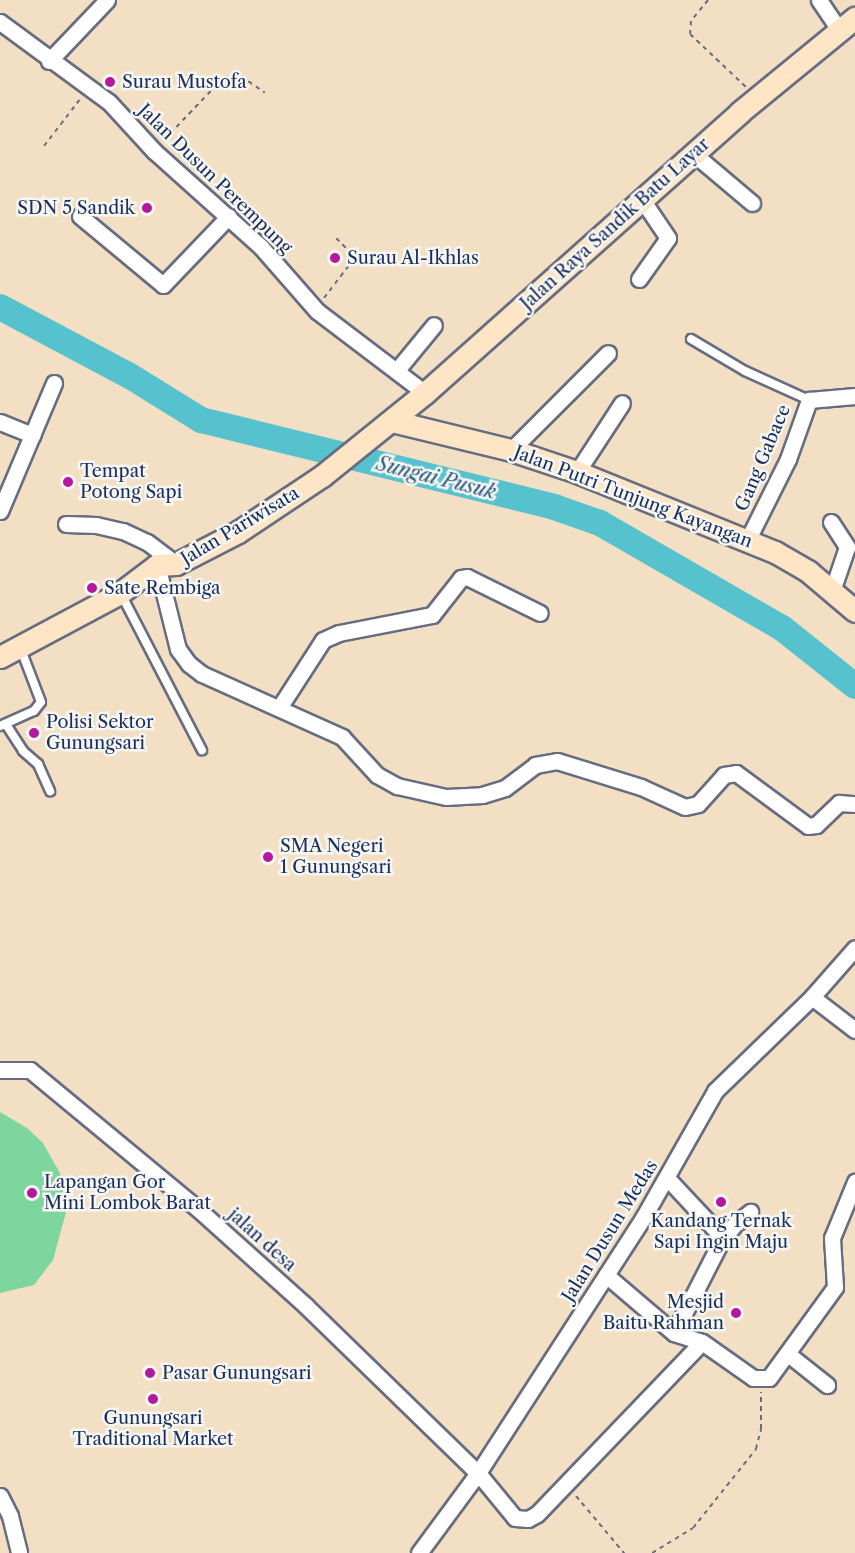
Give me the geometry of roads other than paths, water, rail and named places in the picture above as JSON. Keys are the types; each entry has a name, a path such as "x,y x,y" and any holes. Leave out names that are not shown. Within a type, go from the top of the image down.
{"main road":[{"name":"Jalan Raya Sandik Batu Layar","path":"380,431 758,97 847,25"},
{"name":"Jalan Putri Tunjung Kayangan","path":"380,431 512,450 577,472 785,558 832,591 855,611"},
{"name":"Jalan Pariwisata","path":"0,657 120,593 166,565 238,532 322,476 380,431"}],"street":[{"path":"50,62 107,0"},
{"path":"819,0 847,25"},
{"name":"Jalan Dusun Perempung","path":"0,22 50,62 90,86 154,151 229,216 314,309 425,393"},
{"path":"694,154 752,203"},
{"path":"639,279 668,238 643,201"},
{"path":"80,216 163,285 229,216"},
{"path":"396,370 434,326"},
{"path":"512,450 608,353"},
{"path":"0,511 54,383"},
{"name":"Gang Gabace","path":"747,541 788,459 809,400 855,396"},
{"path":"577,472 622,403"},
{"path":"0,422 32,435"},
{"path":"831,522 847,548 832,591"},
{"path":"66,524 96,525 123,531 147,542 166,565 180,654 202,674 342,737 391,783 446,797 490,794 535,765 557,761 641,787 685,807 698,804 724,775 734,772 808,826 816,825 839,803 855,804"},
{"path":"279,708 323,640 339,633 432,615 461,578 468,577 540,613"},
{"name":"Jalan Dusun Medas","path":"419,1553 478,1473 668,1179 723,1081 812,997 855,948"},
{"path":"812,997 855,1030"},
{"name":"jalan desa","path":"0,1070 30,1070 80,1109 306,1306 478,1473 510,1514 522,1519 534,1516 702,1342"},
{"path":"668,1179 724,1239"},
{"path":"606,1275 674,1333 702,1342 753,1378 762,1380 773,1375 836,1285 830,1257 832,1238 855,1182"},
{"path":"674,1333 724,1239 750,1212"},
{"path":"788,1354 827,1385"},
{"path":"0,1496 10,1516 19,1553"}],"lane":[{"path":"691,339 746,371 809,400"},
{"path":"120,593 202,750"},
{"path":"20,646 41,700 36,710 3,726 23,751 38,764 50,791"}],"waterway":[{"name":"Sungai Pusuk","path":"0,307 130,376 201,420 554,507 600,523 782,628 855,686"}],"place":[{"name":"Surau Mustofa","path":"110,82"},
{"name":"SDN 5 Sandik","path":"147,208"},
{"name":"Surau Al-Ikhlas","path":"335,258"},
{"name":"Tempat Potong Sapi","path":"68,482"},
{"name":"Sate Rembiga","path":"92,588"},
{"name":"Polisi Sektor Gunungsari","path":"34,733"},
{"name":"SMA Negeri 1 Gunungsari","path":"268,857"},
{"name":"Lapangan Gor Mini Lombok Barat","path":"32,1193"},
{"name":"Kandang Ternak Sapi Ingin Maju","path":"721,1202"},
{"name":"Mesjid Baitu Rahman","path":"736,1313"},
{"name":"Pasar Gunungsari","path":"150,1373"},
{"name":"Gunungsari Traditional Market","path":"153,1399"}]}
